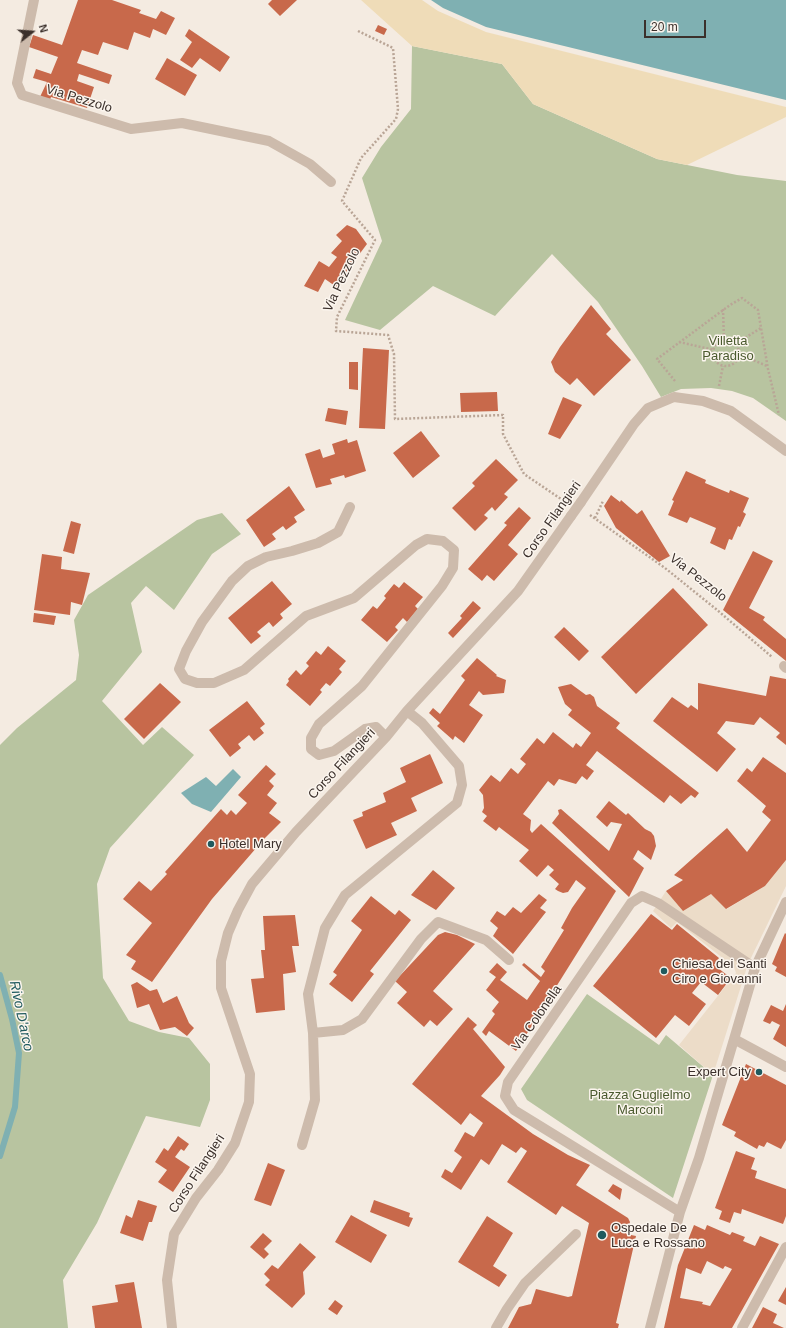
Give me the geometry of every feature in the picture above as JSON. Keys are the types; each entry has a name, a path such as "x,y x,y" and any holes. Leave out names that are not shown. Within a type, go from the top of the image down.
{"street":[{"name":"Via Pezzolo","path":"34,0 17,83 22,95 131,129 182,123 269,141 310,164 331,182"},
{"name":"Corso Filangieri","path":"172,1328 167,1280 174,1234 196,1198 218,1170 235,1143 249,1102 250,1074 221,988 221,961 228,933 252,884 296,832 386,737 407,711 518,591 639,418 648,408 674,397 703,401 731,411 786,451"},
{"path":"350,507 338,532 318,543 266,557 248,566 232,581 202,622 186,651 179,669 185,679 197,683 214,683 238,673 244,670 306,616 354,598 416,544 427,539 442,541 454,550 453,568 442,586 362,686 319,724 311,738 311,749 319,755 334,751 365,728 376,727 386,737"},
{"path":"302,1145 315,1100 313,1033 308,994 325,928 345,895 457,803 462,785 459,766 422,723 407,711"},
{"name":"Via Colonella","path":"680,1212 514,1110 505,1096 508,1082 631,903 642,896 658,903 755,968"},
{"path":"650,1328 680,1212 699,1158 755,968 786,902"},
{"path":"313,1033 343,1030 362,1019 421,939 438,922 486,940 509,960"},
{"path":"734,1039 786,1066"},
{"path":"496,1328 525,1283 576,1234"},
{"path":"742,1328 786,1247"}],"path":[{"name":"Via Pezzolo","path":"358,31 393,48 398,109 396,119 361,158 342,201 374,240 337,317 336,331 388,335 394,354 395,419 503,415 503,434 524,474 563,500"},
{"path":"676,382 657,359 723,309 742,298 758,310 767,366 779,415"},
{"path":"723,309 724,340"},
{"path":"735,344 761,328"},
{"path":"739,354 734,364 723,366 717,363 714,358 714,350 719,343 724,340 730,341 735,344 739,354 767,366"},
{"path":"679,342 714,350"},
{"path":"719,386 723,366"},
{"name":"Via Pezzolo","path":"590,515 665,568 785,667"}],"green space":[{"name":"Villetta Paradiso","path":"412,46 502,64 533,104 657,159 737,175 786,181 786,421 753,398 732,391 711,388 681,389 661,397 642,366 598,302 552,254 495,316 433,286 380,330 345,320 382,241 362,178 381,147 411,109"},
{"path":"222,513 241,534 212,554 174,610 146,586 131,603 142,652 102,701 143,745 162,727 194,755 110,848 97,884 103,978 129,1021 159,1032 189,1038 210,1064 210,1100 200,1127 146,1116 97,1223 63,1280 68,1328 0,1328 0,745 17,728 76,680 79,655 74,620 88,595 197,520"},
{"name":"Piazza Guglielmo Marconi","path":"587,994 659,1045 666,1035 713,1075 673,1198 527,1100 521,1089"}],"sand":[{"path":"361,0 422,0 438,11 486,32 786,107 786,117 687,165 657,159 533,104 502,64 412,46"}],"shaded area":[{"path":"786,860 786,886 748,964 713,1075 679,1045 736,973 734,967 677,922 671,928 653,911 666,891 683,910 711,894 727,909 765,886"}],"water":[{"path":"431,0 786,0 786,100 486,27 443,8"},
{"path":"233,769 241,777 211,812 192,804 181,793 206,777 216,786"}],"building":[{"path":"78,0 112,0 141,10 139,13 156,19 161,11 175,18 166,35 153,29 150,38 134,32 128,50 103,42 98,55 82,50 77,63 112,75 109,84 79,74 77,81 94,87 87,108 51,97 49,103 39,99 47,82 33,78 36,69 51,74 58,57 29,47 33,35 62,45"},
{"path":"272,0 297,0 280,16 268,4"},
{"path":"378,25 387,29 384,35 375,31"},
{"path":"189,29 230,57 220,72 200,58 192,68 180,60 192,42 185,36"},
{"path":"167,58 197,75 185,96 155,79"},
{"path":"347,225 356,229 367,244 346,272 349,275 338,288 325,279 318,292 304,286 319,261 329,267 337,257 331,253 342,241 336,235"},
{"path":"591,305 611,329 606,334 631,360 594,396 577,378 570,385 555,372 551,362 560,347"},
{"path":"363,348 389,350 385,429 359,428"},
{"path":"349,362 358,362 358,390 349,389"},
{"path":"497,392 498,411 461,412 460,393"},
{"path":"563,397 582,405 560,439 548,434"},
{"path":"328,408 348,411 346,425 325,421"},
{"path":"421,431 440,456 413,478 393,453"},
{"path":"347,439 348,443 357,440 366,471 345,478 344,475 330,479 332,484 316,488 305,454 320,449 323,458 335,454 332,444"},
{"path":"496,459 518,480 504,494 508,497 495,511 492,507 484,515 488,518 475,531 452,508 475,486 472,483"},
{"path":"686,471 706,480 705,483 729,493 730,490 749,498 743,512 746,514 740,527 738,526 732,540 729,539 725,550 710,543 716,528 690,517 687,523 668,515 674,501 672,500"},
{"path":"289,486 305,510 294,517 297,522 286,530 283,526 272,534 276,539 264,547 246,520"},
{"path":"611,495 620,502 621,500 637,514 642,510 670,556 659,562 616,528 604,506"},
{"path":"519,507 531,518 508,545 518,554 494,581 487,575 482,581 468,569 507,525 504,523"},
{"path":"71,521 81,524 74,554 63,551"},
{"path":"753,551 773,561 749,608 765,617 763,620 786,639 786,661 723,610"},
{"path":"42,554 62,557 61,569 90,573 82,605 71,602 70,615 34,610"},
{"path":"272,581 292,604 280,614 283,618 273,627 269,622 257,632 261,636 251,644 228,618"},
{"path":"404,582 423,597 415,606 418,609 407,622 403,618 395,627 398,630 387,642 361,620 373,606 377,609 386,598 384,596 394,584 399,588"},
{"path":"673,588 708,625 636,694 601,657"},
{"path":"473,601 481,608 453,638 448,633 462,618 460,616"},
{"path":"34,613 56,616 54,625 33,622"},
{"path":"564,627 589,651 579,661 554,637"},
{"path":"328,646 346,661 339,669 342,672 330,686 326,683 320,690 322,692 310,706 286,685 289,681 288,679 296,670 301,675 309,666 306,663 316,651 321,655"},
{"path":"477,658 497,675 496,676 506,680 504,693 483,695 479,691 469,705 483,715 464,743 455,736 453,740 437,726 440,723 429,713 433,708 440,714 465,680 461,676"},
{"path":"770,676 786,679 786,745 776,737 780,733 760,717 754,725 726,721 717,733 736,749 717,772 653,721 672,697 688,708 691,705 698,710 698,683 766,696"},
{"path":"160,683 181,702 144,739 124,719"},
{"path":"571,684 586,695 590,694 594,697 597,706 620,723 616,728 699,793 695,798 691,795 681,804 670,795 664,803 597,751 586,765 594,771 587,780 582,776 576,784 559,779 554,786 548,781 523,814 531,820 530,830 532,833 541,824 616,891 516,1051 489,1031 486,1036 482,1032 495,1014 492,1011 499,1002 486,990 496,977 489,972 497,963 507,972 500,980 527,1000 540,981 522,965 524,963 541,977 545,971 541,967 564,930 561,928 572,908 586,888 576,880 568,892 563,893 558,891 555,889 559,884 549,875 554,870 548,865 537,877 519,861 529,850 499,827 496,831 483,821 487,816 482,812 484,808 483,795 479,790 491,775 500,782 511,768 518,774 526,764 520,759 537,738 544,744 553,732 573,748 576,743 581,747 591,733 568,715 572,710 565,704 558,687"},
{"path":"247,701 265,724 260,728 264,733 254,741 249,735 238,744 241,748 230,757 209,730"},
{"path":"430,754 443,783 411,798 417,811 391,823 397,835 366,849 353,820 363,816 362,812 386,802 383,793 406,782 400,768"},
{"path":"763,757 786,773 786,860 765,886 726,909 711,894 683,911 666,891 683,880 674,875 727,828 747,852 771,820 762,812 766,806 737,781 747,768 752,772"},
{"path":"266,765 276,774 269,781 274,786 267,795 277,803 269,813 281,822 264,839 212,899 152,982 131,969 136,961 126,955 152,923 123,899 139,881 151,891 167,874 165,872 221,809 227,815 231,810 236,815 247,803 238,795"},
{"path":"609,801 626,815 628,813 654,836 656,846 651,860 638,850 633,859 644,868 629,897 552,823 559,814 558,810 561,809 609,851 622,824 611,822 607,827 596,817"},
{"path":"433,870 455,888 436,910 411,895"},
{"path":"539,894 547,900 540,908 546,912 513,954 493,936 498,928 490,921 497,911 505,916 513,907 521,913"},
{"path":"371,896 395,915 399,910 411,920 370,971 374,974 352,1002 329,984 337,975 333,972 362,930 351,921"},
{"name":"Chiesa dei Santi Ciro e Giovanni","path":"651,914 672,930 677,924 719,958 714,965 731,978 718,995 701,982 692,993 706,1004 689,1026 675,1015 656,1038 593,986"},
{"path":"295,915 299,946 292,946 296,972 283,974 285,1010 256,1013 251,979 264,978 261,950 265,950 263,916"},
{"path":"445,932 457,935 475,944 433,991 453,1009 437,1026 430,1020 424,1027 397,1003 407,992 395,981 438,935"},
{"path":"785,933 786,977 775,971 777,967 772,964"},
{"path":"137,982 150,991 157,989 163,1003 177,996 189,1023 194,1028 187,1036 175,1027 160,1030 149,1004 137,1008 131,985"},
{"path":"786,1004 786,1047 773,1039 780,1025 772,1021 770,1024 763,1021 771,1005 783,1011"},
{"path":"468,1017 477,1025 473,1029 505,1067 500,1075 481,1096 533,1134 568,1155 590,1165 576,1185 628,1218 630,1222 626,1234 636,1236 616,1323 619,1324 618,1328 508,1328 519,1307 531,1304 536,1289 568,1297 572,1296 589,1223 562,1206 556,1215 507,1182 527,1151 521,1147 516,1153 502,1144 489,1165 481,1159 461,1190 441,1177 445,1169 452,1173 462,1157 454,1151 465,1132 474,1137 483,1123 470,1113 461,1125 412,1084"},
{"path":"746,1064 786,1085 786,1140 781,1149 767,1142 764,1147 759,1145 757,1149 734,1136 736,1132 722,1125"},
{"path":"178,1136 189,1144 184,1151 181,1149 175,1157 190,1167 173,1192 158,1182 167,1170 155,1162 164,1148 168,1151"},
{"path":"736,1151 755,1158 751,1169 757,1171 755,1178 786,1189 786,1216 783,1224 742,1209 741,1214 734,1212 730,1223 719,1219 722,1211 715,1208"},
{"path":"268,1163 285,1170 271,1206 254,1200"},
{"path":"613,1184 622,1189 620,1200 608,1191"},
{"path":"138,1200 157,1206 152,1222 149,1222 143,1241 120,1233 126,1215 132,1218"},
{"path":"374,1200 410,1213 409,1217 413,1218 409,1227 370,1212"},
{"path":"351,1215 387,1235 371,1263 335,1242"},
{"path":"487,1216 513,1233 493,1266 507,1275 499,1287 458,1262"},
{"path":"694,1225 705,1230 707,1225 730,1235 732,1232 745,1237 743,1241 755,1246 760,1236 779,1244 732,1328 664,1328 678,1265","holes":["707,1261 723,1269 725,1266 732,1269 710,1306 702,1304 703,1302 680,1298 686,1268 701,1274"]},
{"path":"263,1233 272,1241 264,1249 269,1254 264,1259 250,1247"},
{"path":"300,1243 316,1257 303,1272 305,1294 292,1308 265,1285 270,1280 264,1274 272,1265 278,1269"},
{"path":"134,1282 142,1328 95,1328 92,1306 118,1302 115,1285"},
{"path":"786,1287 786,1305 778,1301"},
{"path":"335,1300 343,1306 337,1315 328,1309"},
{"path":"763,1307 777,1314 773,1323 784,1328 752,1328"}],"waterway":[{"name":"Rivo D'arco","path":"0,975 12,1019 19,1053 15,1107 0,1156"}],"place":[{"name":"Hotel Mary","path":"211,844"},
{"name":"Chiesa dei Santi Ciro e Giovanni","path":"664,971"},
{"name":"Expert City","path":"759,1072"},
{"name":"Ospedale De Luca e Rossano","path":"602,1235"}]}
